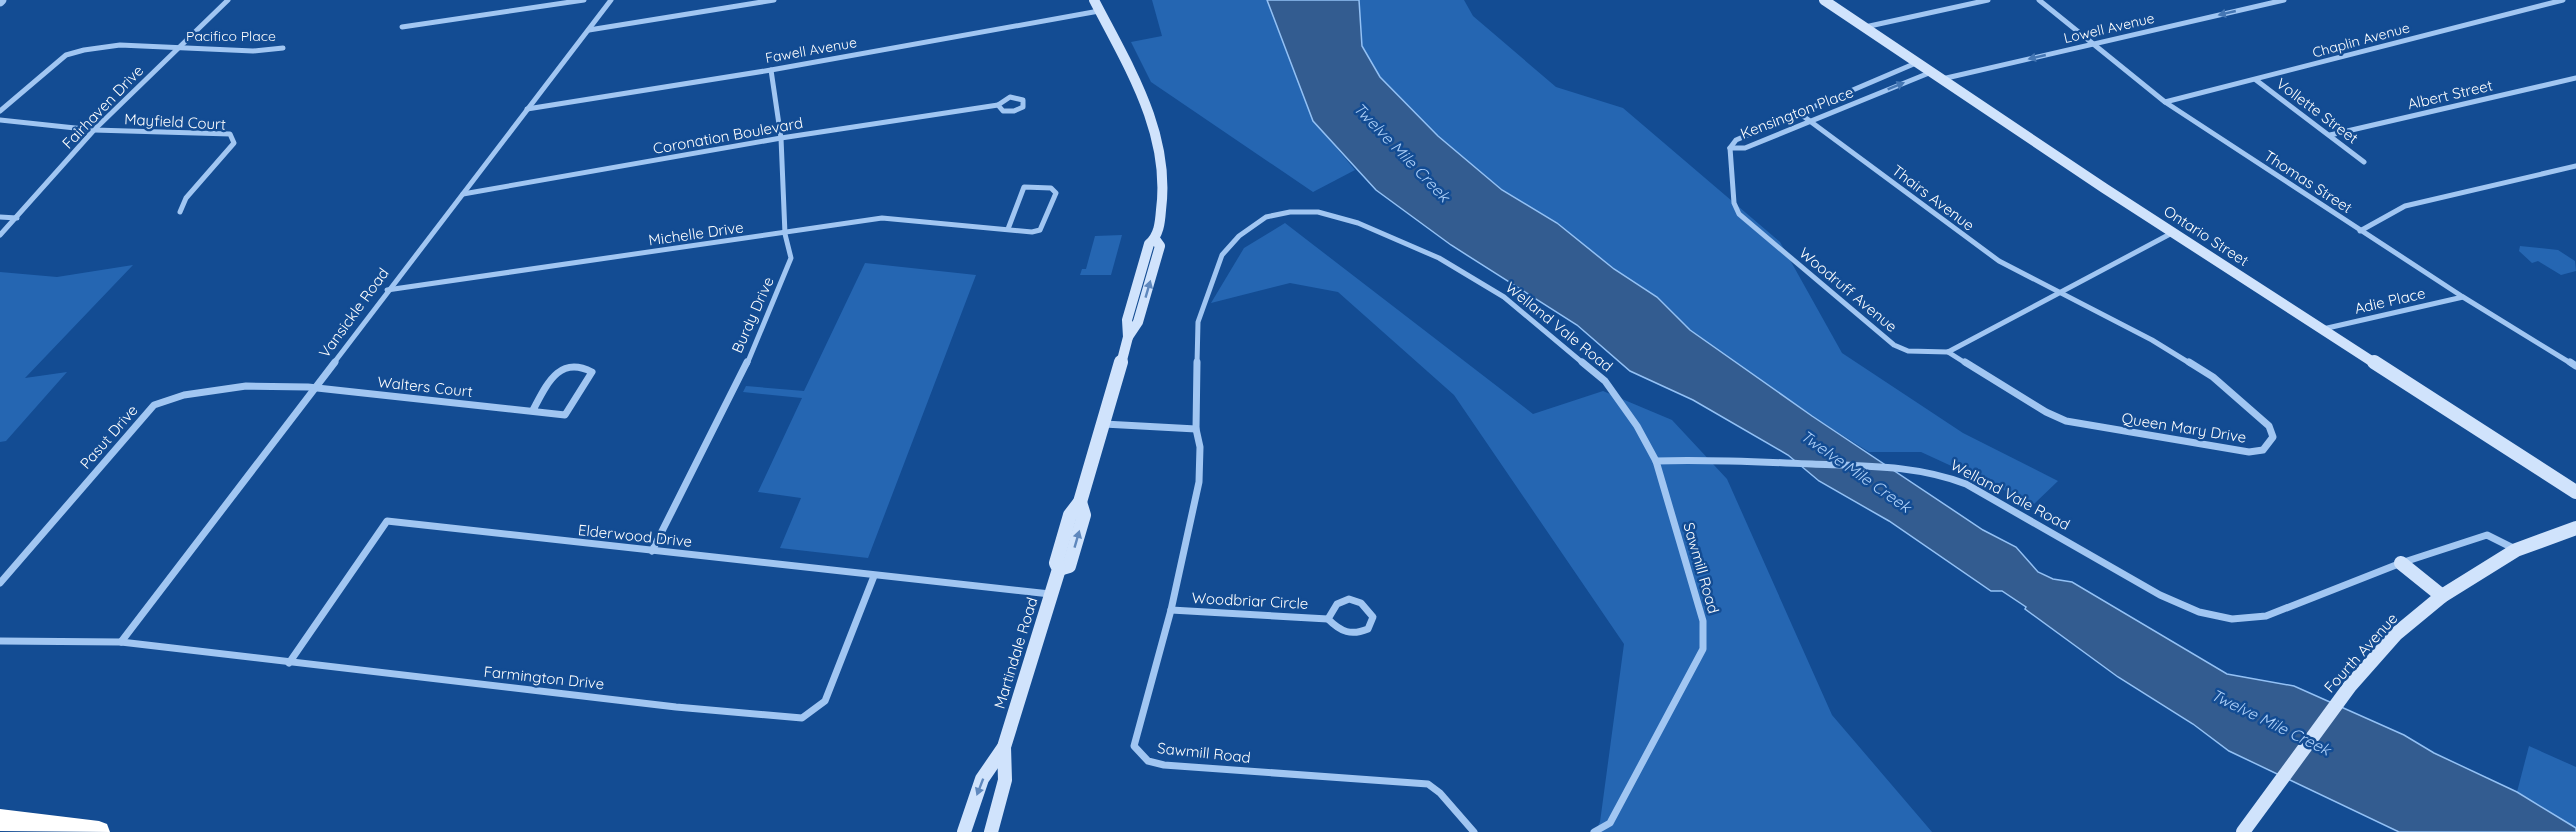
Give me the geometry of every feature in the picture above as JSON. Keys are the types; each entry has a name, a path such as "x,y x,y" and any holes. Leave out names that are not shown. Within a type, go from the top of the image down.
{"highway":[{"path":"0,820 99,832"}],"main road":[{"name":"Martindale Road","path":"964,832 982,779 1004,747 1059,569 1069,566 1084,515 1080,502 1128,337 1138,322 1160,246 1155,239 1162,210 1163,174 1158,141 1152,119 1094,0"},
{"name":"Ontario Street","path":"1824,0 1939,80 2172,233 2576,492"},
{"name":"Fourth Avenue","path":"2243,832 2350,686 2396,634 2442,596 2516,550 2576,528"},
{"path":"2401,563 2442,596"},
{"name":"Martindale Road","path":"991,832 1005,780 1004,747"}],"street":[{"name":"Fairhaven Drive","path":"0,236 94,130 228,0"},
{"path":"402,27 584,0"},
{"name":"Vansickle Road","path":"121,642 611,0"},
{"path":"588,30 774,0"},
{"path":"1864,27 1988,0"},
{"name":"Thomas Street","path":"2039,0 2165,102 2360,231 2576,366"},
{"name":"Lowell Avenue","path":"1939,80 2284,0"},
{"name":"Chaplin Avenue","path":"2165,102 2563,0"},
{"name":"Fawell Avenue","path":"527,109 771,70 1100,11"},
{"name":"Pacifico Place","path":"0,111 66,55 104,45 253,51 283,48"},
{"name":"Kensington Place","path":"1730,148 1736,140 1916,63"},
{"name":"Burdy Drive","path":"652,551 752,353 782,286 791,258 785,234 781,138 771,70"},
{"name":"Kensington Place","path":"1730,148 1745,148 1929,73"},
{"name":"Albert Street","path":"2330,135 2576,78"},
{"name":"Vollette Street","path":"2256,80 2364,162"},
{"name":"Coronation Boulevard","path":"462,194 781,138 998,105 1004,98 1015,96 1023,100 1023,107 1014,111 1003,111 998,105"},
{"name":"Thairs Avenue","path":"1799,113 1978,247 2058,293"},
{"path":"0,120 94,130"},
{"name":"Mayfield Court","path":"94,130 230,134 234,143 186,198 180,212"},
{"name":"Woodruff Avenue","path":"1730,148 1734,203 1739,214 1894,345 1908,351 1948,352 2172,233"},
{"path":"2360,231 2405,206 2576,166"},
{"name":"Michelle Drive","path":"387,291 882,218 1008,229 1040,230 1056,193 1051,188 1024,187 1008,229"},
{"name":"Welland Vale Road","path":"1196,429 1198,322 1222,255 1239,236 1266,217 1290,212 1318,212 1358,223 1439,258 1504,297 1605,381 1636,426 1656,462 1676,460 1784,462 1913,468 1942,473 1966,484 2160,595 2214,616 2249,619 2266,616 2401,563 2487,535 2516,550"},
{"path":"0,217 16,218"},
{"name":"Queen Mary Drive","path":"1948,352 2066,421 2249,452 2263,450 2269,445 2273,436 2270,426 2213,377 2152,340 2058,293"},
{"name":"Adie Place","path":"2322,329 2463,297"},
{"name":"Walters Court","path":"315,388 565,414 573,406 592,372 585,367 562,367 554,373 533,410"},
{"name":"Pasut Drive","path":"0,583 154,405 182,394 235,386 315,388"},
{"path":"1104,424 1196,429"},
{"name":"Sawmill Road","path":"1196,429 1200,447 1199,482 1171,610 1134,738 1134,746 1148,760 1164,765 1428,784 1440,793 1474,832"},
{"name":"Sawmill Road","path":"1594,832 1610,823 1703,649 1703,621 1656,462"},
{"name":"Elderwood Drive","path":"289,663 387,521 1052,594"},
{"name":"Farmington Drive","path":"0,641 121,642 289,663 801,718 825,701 873,576"},
{"name":"Woodbriar Circle","path":"1171,610 1328,619 1340,632 1357,635 1368,629 1372,617 1365,604 1355,599 1340,602 1332,608 1328,619"}],"shaded area":[{"path":"1152,0 1267,0 1313,120 1355,170 1313,192 1151,82 1131,42 1162,36"},
{"path":"1359,0 1464,0 1473,16 1556,87 1623,108 1780,242 1842,353 1963,433 2058,481 2034,504 1921,452 1869,452 1812,416 1690,330 1657,297 1614,269 1557,223 1502,190 1438,136 1380,77 1362,46"},
{"path":"1285,223 1533,414 1603,391 1672,420 1727,479 1832,715 1932,832 1595,832 1600,822 1624,644 1454,395 1338,292 1290,283 1211,303 1244,248"},
{"path":"1122,235 1111,275 1080,275 1082,269 1086,269 1095,236"},
{"path":"2520,246 2558,250 2575,261 2576,271 2561,275 2538,261 2532,263 2519,251"},
{"path":"865,263 976,275 868,558 780,548 801,498 758,492 802,398 743,392 746,386 804,391"},
{"path":"133,265 25,378 67,372 6,441 0,442 0,272 57,277"},
{"path":"2529,746 2576,767 2576,828 2517,792"}],"water":[{"name":"Twelve Mile Creek","path":"1267,0 1359,0 1362,46 1380,77 1438,136 1502,190 1557,223 1614,269 1657,297 1690,330 1812,416 1983,530 2016,547 2038,572 2053,579 2072,582 2227,674 2294,686 2404,735 2434,753 2517,792 2576,828 2576,832 2399,832 2229,751 2193,724 2118,677 2025,609 2026,607 2002,591 1991,591 1889,521 1819,481 1788,455 1693,400 1630,371 1577,325 1451,245 1376,190 1313,121"}]}
